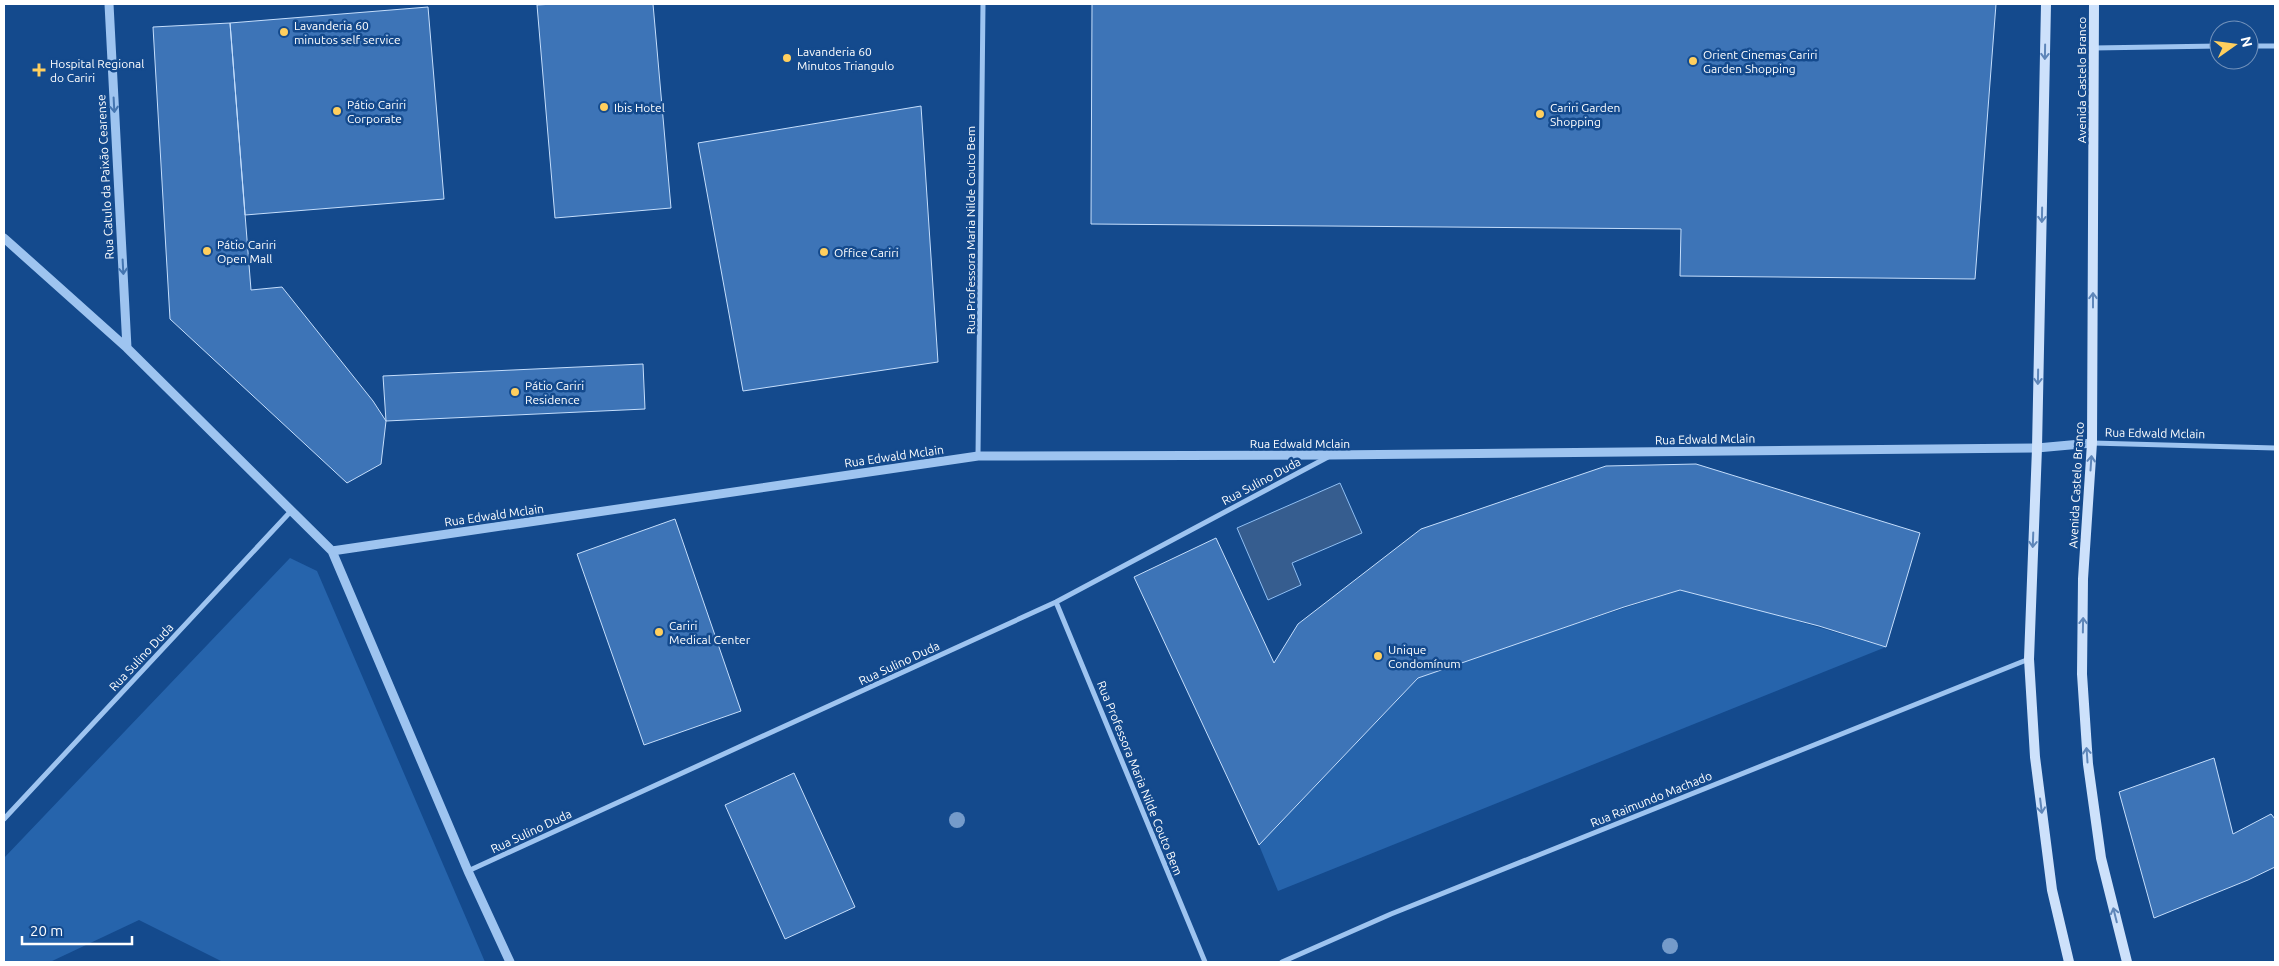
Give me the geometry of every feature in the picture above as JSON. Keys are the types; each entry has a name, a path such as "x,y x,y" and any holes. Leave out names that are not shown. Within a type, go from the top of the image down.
{"main road":[{"path":"2046,4 2037,448 2029,659 2035,757 2051,880 2069,962"},
{"name":"Avenida Castelo Branco","path":"2094,4 2092,444 2083,579 2082,674 2088,764 2101,858 2127,962"}],"street":[{"name":"Rua Catulo da Paixão Cearense","path":"109,4 127,348"},
{"name":"Rua Professora Maria Nilde Couto Bem","path":"978,456 983,4"},
{"path":"2093,48 2209,46"},
{"path":"2259,46 2275,46"},
{"path":"4,238 127,348 332,551 468,871 510,962"},
{"name":"Rua Edwald Mclain","path":"332,551 978,456 1330,456 2037,448 2092,444 2275,448"},
{"name":"Rua Sulino Duda","path":"468,871 1056,602 1330,456"},
{"name":"Rua Sulino Duda","path":"4,819 292,510"},
{"name":"Rua Professora Maria Nilde Couto Bem","path":"1056,602 1205,962"},
{"name":"Rua Raimundo Machado","path":"1282,962 1391,914 2029,659"}],"shaded area":[{"path":"1340,483 1362,533 1292,563 1301,585 1268,600 1237,528"},
{"path":"290,558 317,571 485,962 223,962 139,920 50,962 4,962 4,858"},
{"path":"1680,590 1759,610 1886,647 1278,891 1259,845 1418,678 1496,650"}],"building":[{"name":"Ibis Hotel","path":"653,4 671,208 555,218 537,5"},
{"name":"Cariri Garden Shopping","path":"1092,4 1996,4 1975,279 1680,276 1681,229 1091,224"},
{"name":"Pátio Cariri Corporate","path":"428,7 444,199 245,215 230,23"},
{"name":"Pátio Cariri Open Mall","path":"230,23 251,290 282,287 373,401 386,421 381,464 347,483 170,319 153,27"},
{"name":"Office Cariri","path":"921,106 938,362 743,391 698,143"},
{"name":"Pátio Cariri Residence","path":"643,364 645,409 386,421 383,376"},
{"name":"Unique Condomínum","path":"1696,464 1920,533 1886,647 1819,626 1680,590 1624,607 1418,678 1259,845 1134,577 1216,538 1274,663 1298,624 1421,529 1606,466"},
{"name":"Cariri Medical Center","path":"675,519 741,711 644,745 577,554"},
{"path":"2214,758 2233,834 2271,814 2275,819 2275,867 2154,918 2119,792"},
{"path":"794,773 855,907 785,939 725,805"}],"place":[{"name":"Lavanderia 60 minutos self service","path":"284,32"},
{"name":"Lavanderia 60 Minutos Triangulo","path":"787,58"},
{"name":"Orient Cinemas Cariri Garden Shopping","path":"1693,61"},
{"name":"Hospital Regional do Cariri","path":"39,70"},
{"name":"Ibis Hotel","path":"604,107"},
{"name":"Pátio Cariri Corporate","path":"337,111"},
{"name":"Cariri Garden Shopping","path":"1540,114"},
{"name":"Pátio Cariri Open Mall","path":"207,251"},
{"name":"Office Cariri","path":"824,252"},
{"name":"Pátio Cariri Residence","path":"515,392"},
{"name":"Cariri Medical Center","path":"659,632"},
{"name":"Unique Condomínum","path":"1378,656"}]}
